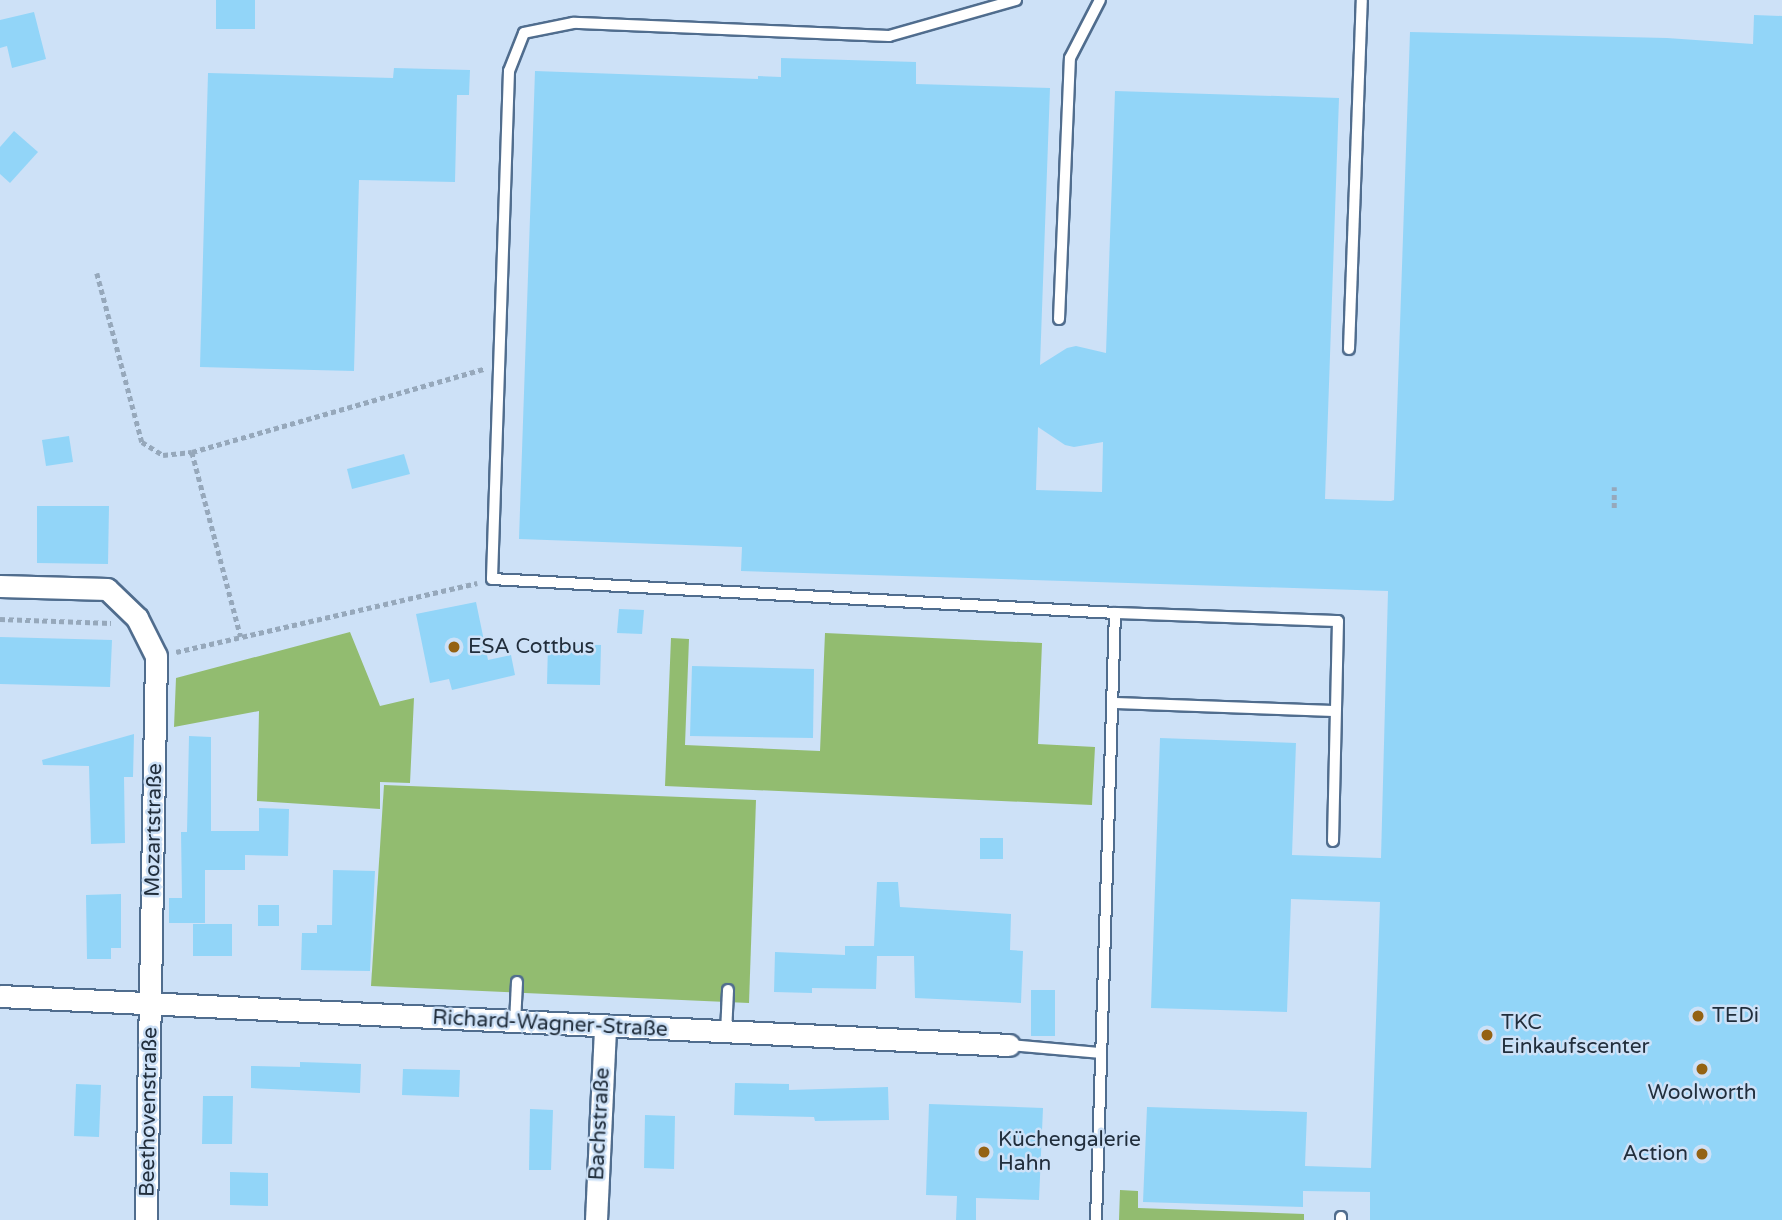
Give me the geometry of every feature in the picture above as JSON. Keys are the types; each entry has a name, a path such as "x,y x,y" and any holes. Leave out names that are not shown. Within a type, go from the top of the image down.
{"street":[{"path":"0,586 107,589 137,618 156,656"},
{"name":"Mozartstraße","path":"152,1004 156,656"},
{"name":"Richard-Wagner-Straße","path":"0,996 1009,1045"},
{"name":"Beethovenstraße","path":"146,1220 152,1004"},
{"name":"Bachstraße","path":"596,1220 605,1027"}],"lane":[{"path":"1016,0 889,36 573,23 524,33 509,71 492,579 1115,613 1338,621 1333,841"},
{"path":"1059,319 1070,58 1100,0"},
{"path":"1349,349 1362,0"},
{"path":"1096,1220 1115,613"},
{"path":"1114,704 1335,711"},
{"path":"515,1023 517,982"},
{"path":"726,1033 728,990"},
{"name":"Richard-Wagner-Straße","path":"1009,1045 1100,1053"}],"path":[{"path":"97,273 142,442 163,454 192,452 499,365"},
{"path":"192,452 241,637"},
{"path":"1614,487 1614,509"},
{"path":"156,656 492,579"},
{"path":"0,619 139,624"}],"green space":[{"path":"350,632 380,706 414,698 410,783 380,782 380,809 257,801 259,711 174,727 176,678"},
{"path":"825,633 1042,643 1038,744 1095,747 1092,805 665,786 671,638 689,639 685,745 820,751"},
{"path":"384,785 756,800 749,1003 371,986"},
{"path":"1120,1190 1138,1191 1138,1208 1304,1214 1304,1220 1119,1220"}],"building":[{"path":"216,0 255,0 255,29 216,29"},
{"path":"34,12 46,59 12,68 7,46 0,48 0,20"},
{"path":"1754,15 1782,16 1782,1220 1370,1220 1370,1192 1303,1191 1303,1207 1143,1202 1147,1107 1307,1112 1305,1166 1371,1168 1380,902 1291,899 1287,1012 1151,1008 1160,738 1296,743 1292,855 1381,858 1388,591 741,571 742,547 519,539 535,71 758,79 758,76 781,77 781,58 916,62 916,84 1050,88 1040,365 1067,348 1076,346 1106,353 1115,91 1339,98 1325,499 1391,501 1394,500 1410,32 1667,38 1753,44","holes":["1038,427 1065,445 1074,447 1103,442 1102,492 1036,490"]},
{"path":"394,68 470,70 469,95 457,95 455,182 359,180 354,371 200,367 208,73 393,78"},
{"path":"14,131 38,152 10,183 0,174 0,147"},
{"path":"69,436 73,462 46,466 42,440"},
{"path":"404,454 410,474 352,489 347,469"},
{"path":"37,506 109,506 108,564 37,563"},
{"name":"ESA Cottbus","path":"476,602 488,660 511,655 515,675 452,690 449,679 430,683 416,614"},
{"path":"619,609 644,610 642,634 617,633"},
{"path":"0,637 112,640 110,687 0,684"},
{"path":"548,644 601,645 600,685 547,684"},
{"path":"692,666 814,669 813,738 690,736"},
{"path":"134,734 133,777 124,777 125,843 91,844 89,766 43,765 42,760"},
{"path":"189,736 211,737 211,831 259,831 259,808 289,809 288,856 245,855 245,870 205,870 205,923 169,923 169,898 182,898 181,832 187,832"},
{"path":"980,838 1003,838 1003,859 980,859"},
{"path":"333,870 375,871 370,971 301,970 302,933 317,933 317,925 332,925"},
{"path":"877,882 898,882 900,907 1011,914 1010,950 1023,951 1021,1003 915,998 914,956 877,956 876,989 812,988 812,993 774,992 775,952 845,955 845,946 874,946"},
{"path":"121,894 121,948 111,948 111,959 87,959 86,895"},
{"path":"258,905 279,905 279,926 258,926"},
{"path":"193,924 232,924 232,956 193,956"},
{"path":"1031,990 1055,990 1055,1036 1031,1036"},
{"path":"300,1062 361,1064 360,1093 251,1088 251,1066 300,1067"},
{"path":"403,1069 460,1070 459,1097 402,1095"},
{"path":"735,1083 789,1084 789,1090 888,1087 889,1120 815,1121 814,1117 734,1115"},
{"path":"76,1084 101,1085 99,1137 74,1136"},
{"path":"203,1096 233,1096 232,1144 202,1144"},
{"name":"Küchengalerie Hahn","path":"929,1104 1043,1108 1039,1200 976,1198 976,1220 956,1220 957,1196 926,1195"},
{"path":"530,1109 553,1110 551,1170 529,1170"},
{"path":"645,1115 675,1116 674,1169 644,1168"},
{"path":"230,1172 268,1173 268,1206 230,1205"}],"place":[{"name":"ESA Cottbus","path":"454,647"},
{"name":"TEDi","path":"1698,1016"},
{"name":"TKC Einkaufscenter","path":"1487,1035"},
{"name":"Woolworth","path":"1702,1069"},
{"name":"Küchengalerie Hahn","path":"984,1152"},
{"name":"Action","path":"1702,1154"}]}
